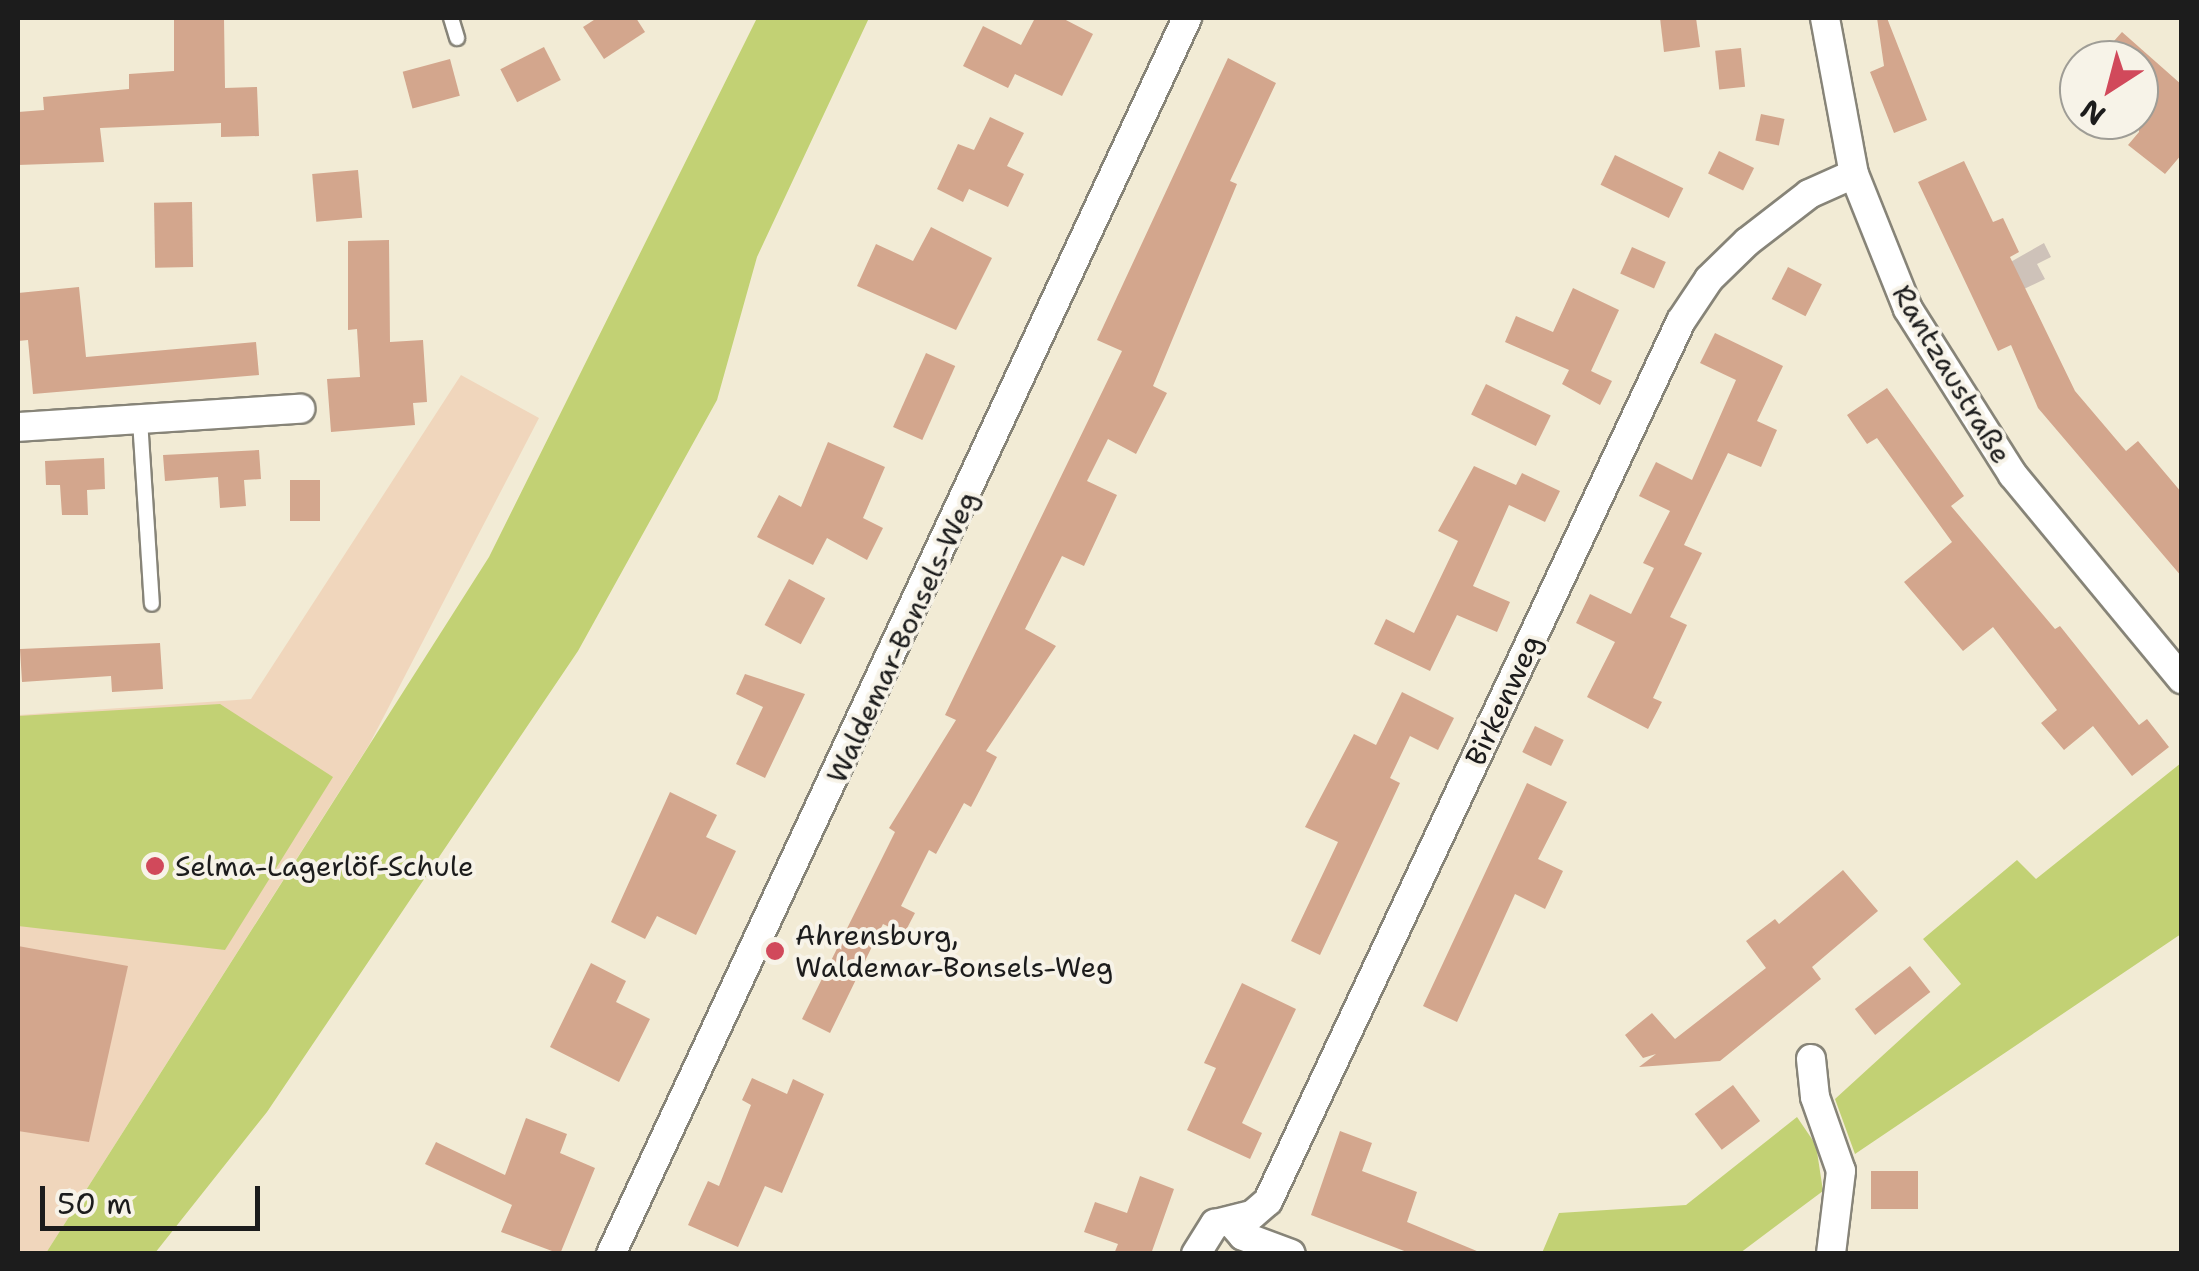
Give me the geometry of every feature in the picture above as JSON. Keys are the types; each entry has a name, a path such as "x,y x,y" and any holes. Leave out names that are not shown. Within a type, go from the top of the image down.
{"street":[{"name":"Rantzaustraße","path":"1825,18 1854,174 1908,309 1954,388 2013,475 2182,679"},
{"name":"Waldemar-Bonsels-Weg","path":"611,1254 1181,19"},
{"name":"Birkenweg","path":"1196,1254 1214,1224 1231,1222 1268,1201 1681,321 1709,278 1747,242 1809,194 1854,174"},
{"path":"18,427 300,409"},
{"path":"1811,1059 1816,1098 1842,1170 1831,1254"},
{"path":"1231,1222 1243,1236 1291,1254"}],"lane":[{"path":"450,18 457,38"},
{"path":"140,420 152,604"}],"shaded area":[{"path":"2044,243 2051,257 2037,264 2045,279 2007,297 1993,272"},
{"name":"Selma-Lagerlöf-Schule","path":"461,375 539,418 369,745 46,1253 18,1254 18,715 251,699"}],"green space":[{"path":"757,18 869,18 757,257 717,400 578,651 267,1112 155,1253 46,1253 489,557"},
{"path":"220,704 333,777 225,950 18,926 18,716"},
{"path":"2181,763 2181,934 1855,1154 1835,1099 1961,984 1923,939 2017,860 2036,879"},
{"path":"1797,1117 1816,1145 1823,1191 1740,1253 1542,1253 1559,1213 1686,1205"}],"building":[{"path":"174,18 224,18 225,88 257,87 259,136 221,137 221,123 100,128 104,162 18,165 18,112 44,110 43,97 129,89 129,74 174,71"},
{"path":"597,18 636,18 645,32 604,59 583,27"},
{"path":"1035,18 1062,18 1093,34 1062,96 1015,74 1008,88 963,66 983,26 1021,45"},
{"path":"1660,18 1696,18 1700,47 1664,52"},
{"path":"1877,18 1887,18 1927,120 1894,133 1870,72 1884,66"},
{"path":"2122,32 2131,40 2115,40"},
{"path":"544,47 561,80 517,102 500,69"},
{"path":"1741,48 1745,87 1719,90 1715,51"},
{"path":"1228,58 1276,83 1230,181 1237,184 1153,386 1167,393 1136,454 1108,439 1087,481 1117,495 1084,566 1062,556 1025,629 1056,646 986,751 997,757 971,807 964,803 936,854 929,850 901,906 915,913 904,934 883,924 830,1033 802,1019 895,832 889,828 956,720 945,715 1122,351 1097,340"},
{"path":"450,59 460,96 413,108 403,72"},
{"path":"2159,65 2182,85 2182,154 2165,174 2128,145 2132,140 2159,140"},
{"path":"1761,114 1784,119 1779,145 1755,140"},
{"path":"990,117 1024,133 1007,166 1024,174 1008,207 969,189 963,202 937,189 958,144 974,150"},
{"path":"1719,151 1754,168 1743,191 1708,173"},
{"path":"1615,155 1683,188 1669,218 1601,185"},
{"path":"1964,161 1993,222 2003,218 2019,252 2010,257 2075,391 2126,451 2138,441 2182,493 2182,577 2038,408 2011,345 1998,351 1918,182"},
{"path":"358,170 362,218 316,222 312,174"},
{"path":"192,202 193,267 155,268 154,203"},
{"path":"931,227 992,258 956,330 857,286 876,244 913,261"},
{"path":"389,240 390,342 423,340 427,402 413,403 415,425 331,432 327,379 360,377 357,329 348,330 348,241"},
{"path":"1632,247 1666,262 1654,289 1620,273"},
{"path":"1788,267 1822,284 1806,316 1772,299"},
{"path":"79,287 86,357 256,342 259,375 33,394 28,340 18,341 18,293"},
{"path":"1573,288 1619,310 1591,371 1612,381 1600,405 1562,384 1569,370 1505,342 1516,316 1553,332"},
{"path":"1715,333 1783,366 1757,421 1777,430 1761,467 1728,453 1684,545 1702,553 1670,617 1687,625 1653,698 1662,702 1648,729 1587,697 1615,642 1576,623 1590,594 1631,614 1654,568 1643,563 1670,511 1639,496 1656,462 1692,480 1736,380 1700,363"},
{"path":"926,353 955,366 922,440 893,427"},
{"path":"1486,384 1551,416 1536,446 1471,415"},
{"path":"1887,388 1964,496 1951,506 2055,629 2060,626 2139,725 2147,719 2169,747 2132,776 2093,726 2064,750 2041,723 2057,710 1993,627 1963,651 1904,582 1952,542 1877,438 1867,444 1847,415"},
{"path":"828,442 885,467 863,518 883,528 867,560 827,538 813,565 757,537 779,495 801,507"},
{"path":"259,450 261,479 244,480 246,506 220,508 218,477 165,481 163,455"},
{"path":"104,458 105,489 87,490 88,515 62,515 60,485 46,485 45,461"},
{"path":"1474,466 1516,485 1522,473 1560,491 1545,522 1509,505 1473,586 1510,602 1497,632 1457,615 1430,671 1374,644 1386,619 1414,633 1458,541 1438,531"},
{"path":"290,480 320,480 320,521 290,521"},
{"path":"789,579 825,598 801,644 765,625"},
{"path":"160,643 163,689 112,692 111,676 22,682 20,649"},
{"path":"745,674 805,694 765,778 736,764 763,707 736,694"},
{"path":"1402,692 1454,718 1438,750 1410,736 1390,778 1400,783 1320,955 1291,941 1338,842 1305,827 1354,734 1376,745"},
{"path":"1535,726 1564,740 1551,766 1522,752"},
{"path":"1527,783 1567,802 1538,859 1563,871 1545,909 1515,894 1457,1022 1423,1006"},
{"path":"670,792 717,815 706,837 736,851 696,935 657,916 645,939 611,922"},
{"path":"1843,870 1878,911 1812,967 1821,979 1720,1061 1639,1067 1656,1054 1643,1058 1625,1035 1652,1013 1675,1039 1766,968 1746,941 1775,919 1779,924"},
{"path":"18,946 128,966 89,1142 18,1131"},
{"path":"591,963 626,981 616,1002 650,1019 619,1082 550,1047"},
{"path":"1910,966 1930,992 1875,1035 1855,1009"},
{"path":"1242,983 1296,1009 1242,1123 1262,1133 1250,1159 1187,1130 1216,1068 1204,1063"},
{"path":"752,1078 787,1094 793,1079 824,1094 782,1193 765,1186 738,1247 688,1225 708,1181 719,1186 751,1105 742,1100"},
{"path":"1733,1085 1760,1121 1722,1150 1695,1114"},
{"path":"526,1118 567,1134 560,1153 595,1168 560,1254 501,1232 512,1205 425,1164 436,1142 505,1175"},
{"path":"1340,1131 1372,1143 1362,1171 1417,1192 1407,1222 1484,1254 1412,1254 1311,1215"},
{"path":"1871,1171 1918,1171 1918,1209 1871,1209"},
{"path":"1140,1176 1174,1189 1151,1254 1114,1254 1118,1244 1084,1232 1095,1202 1127,1213"}],"place":[{"name":"Selma-Lagerlöf-Schule","path":"155,866"},
{"name":"Ahrensburg, Waldemar-Bonsels-Weg","path":"775,951"}]}
